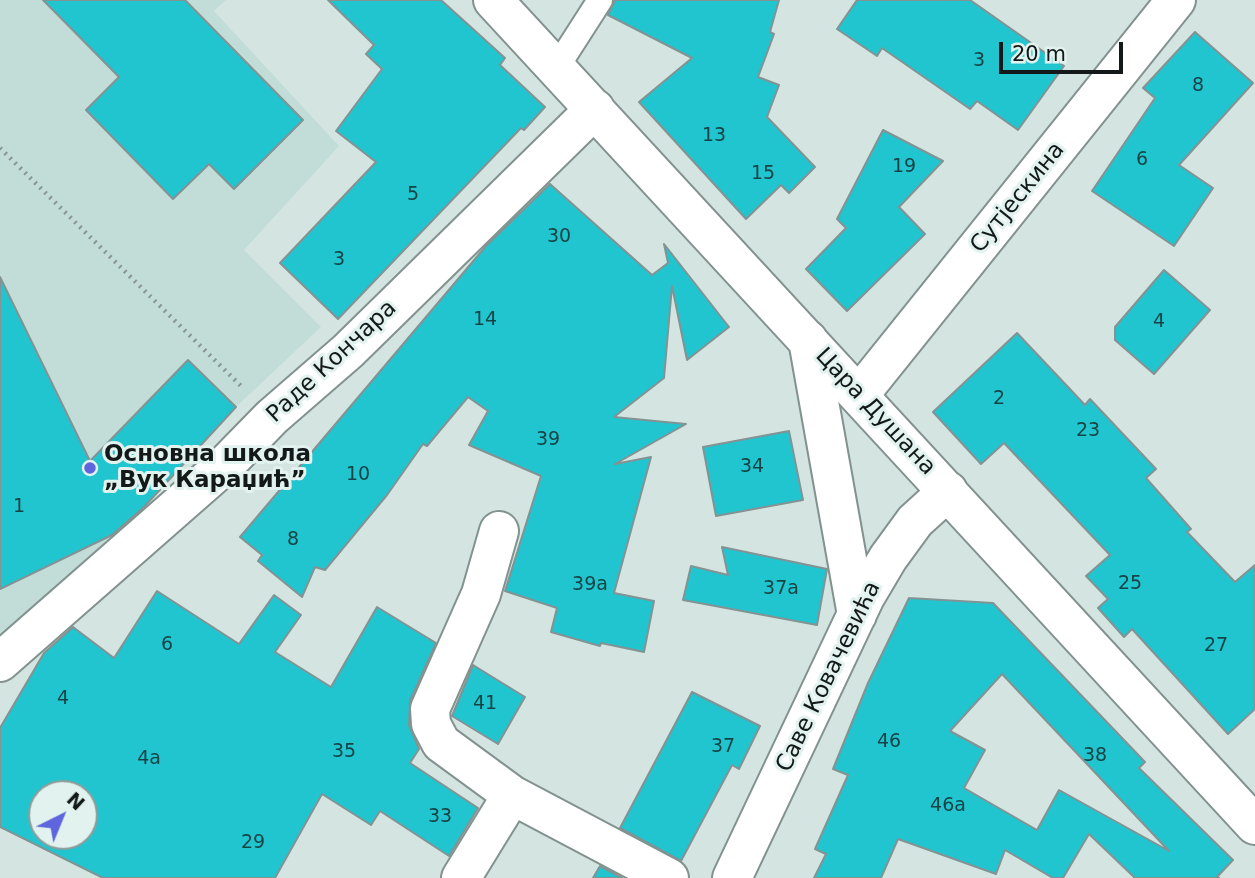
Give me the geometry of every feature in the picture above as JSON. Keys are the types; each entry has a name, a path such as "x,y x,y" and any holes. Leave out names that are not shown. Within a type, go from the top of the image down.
{"street":[{"name":"Цара Душана","path":"493,0 1255,825"},
{"name":"Сутјескина","path":"859,395 1176,0"},
{"name":"Раде Кончара","path":"0,662 228,462 272,417 348,351 595,110"},
{"path":"808,340 857,615"},
{"name":"Саве Ковачевића","path":"732,878 857,615 888,558 915,522 948,491"},
{"path":"499,531 481,594 430,709 431,724 441,743 512,795 669,878"},
{"path":"461,878 512,795"}],"lane":[{"path":"556,67 600,0"}],"path":[{"path":"0,148 272,417"}],"shaded area":[{"path":"0,0 226,0 214,11 339,146 244,250 321,327 236,407 123,529 0,643"}],"building":[{"path":"43,0 185,0 303,120 234,189 209,164 173,199 86,110 119,77"},
{"path":"328,0 441,0 505,58 500,65 545,107 524,130 521,128 338,319 280,263 376,162 336,131 382,69 366,54 374,45"},
{"path":"615,0 779,0 770,32 774,34 758,77 779,85 767,117 815,167 789,193 781,185 746,219 639,102 692,58 608,15"},
{"path":"857,0 970,0 1064,66 1018,130 977,101 970,109 882,48 877,56 837,29"},
{"path":"1195,32 1253,83 1179,165 1213,188 1174,246 1092,191 1155,98 1143,88"},
{"path":"883,130 943,161 899,207 925,234 847,311 806,269 846,228 837,219"},
{"path":"550,184 652,275 668,263 664,244 729,327 687,360 672,286 664,378 614,417 686,424 615,464 651,457 614,593 654,601 644,652 601,643 600,646 551,632 557,608 505,591 541,476 469,445 488,411 468,397 427,446 423,444 387,495 325,570 315,567 302,597 258,561 262,555 240,537 486,246"},
{"path":"1164,270 1210,310 1154,374 1115,340 1115,327"},
{"path":"0,277 90,461 188,360 236,407 144,507 112,535 0,589"},
{"path":"1017,333 1085,405 1090,399 1156,469 1146,478 1191,529 1187,532 1235,582 1255,565 1255,709 1228,734 1132,629 1124,637 1098,608 1108,599 1086,576 1110,555 1004,443 981,464 933,412"},
{"path":"789,431 803,500 716,516 703,447"},
{"path":"722,547 827,569 817,625 683,600 691,566 728,575"},
{"path":"157,591 239,644 274,595 301,615 275,652 331,687 377,607 436,643 410,701 409,725 419,749 410,763 478,808 449,856 380,811 371,825 322,794 275,878 103,878 46,850 98,850 98,780 28,780 28,841 0,827 0,728 44,653 73,627 114,658"},
{"path":"909,598 993,603 1145,762 1139,768 1233,860 1217,877 1219,878 1135,878 1089,834 1063,878 1053,878 1005,850 996,874 898,839 881,878 814,878 826,854 815,849 848,775 833,769 868,683","holes":["1002,674 1169,851 1059,790 1037,830 964,788 985,750 950,731"]},
{"path":"473,665 525,697 498,744 452,716"},
{"path":"692,692 760,726 739,769 732,765 681,861 620,828"},
{"path":"600,866 622,878 593,878"}],"place":[{"name":"Основна школа „Вук Караџић”","path":"90,468"}]}
